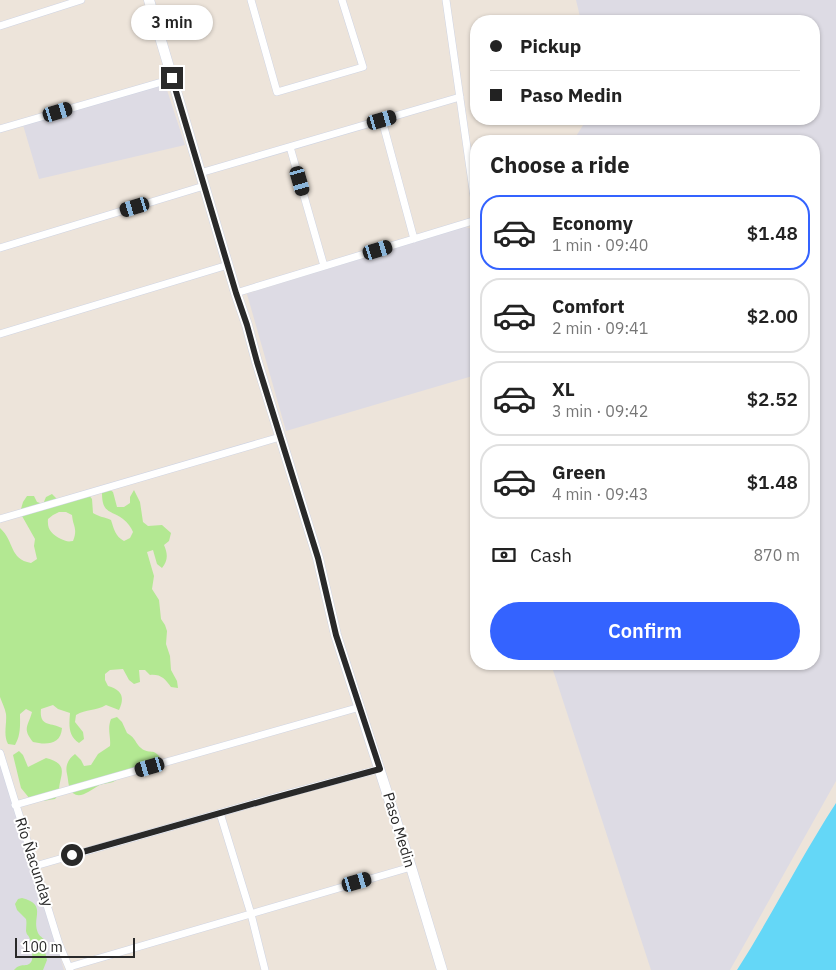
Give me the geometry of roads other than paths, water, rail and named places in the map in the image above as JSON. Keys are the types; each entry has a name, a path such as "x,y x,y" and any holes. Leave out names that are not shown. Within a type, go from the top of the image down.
{"street":[{"path":"0,26 81,0"},
{"name":"Paso Medin","path":"149,0 236,293 318,558 336,635 380,769 442,970"},
{"path":"251,0 277,92 363,67 342,0"},
{"path":"446,0 470,169"},
{"path":"0,130 172,78"},
{"path":"200,173 460,98"},
{"path":"382,120 414,239"},
{"path":"290,147 324,266"},
{"path":"0,248 204,186"},
{"path":"236,293 470,222"},
{"path":"0,334 228,265"},
{"path":"0,519 280,437"},
{"path":"16,805 360,706"},
{"name":"Río Ñacunday","path":"0,753 59,944 70,968"},
{"path":"35,866 380,769"},
{"path":"220,813 251,914 265,970"},
{"path":"70,968 411,867"}],"water":[{"path":"836,803 836,970 737,970 811,844"}]}
